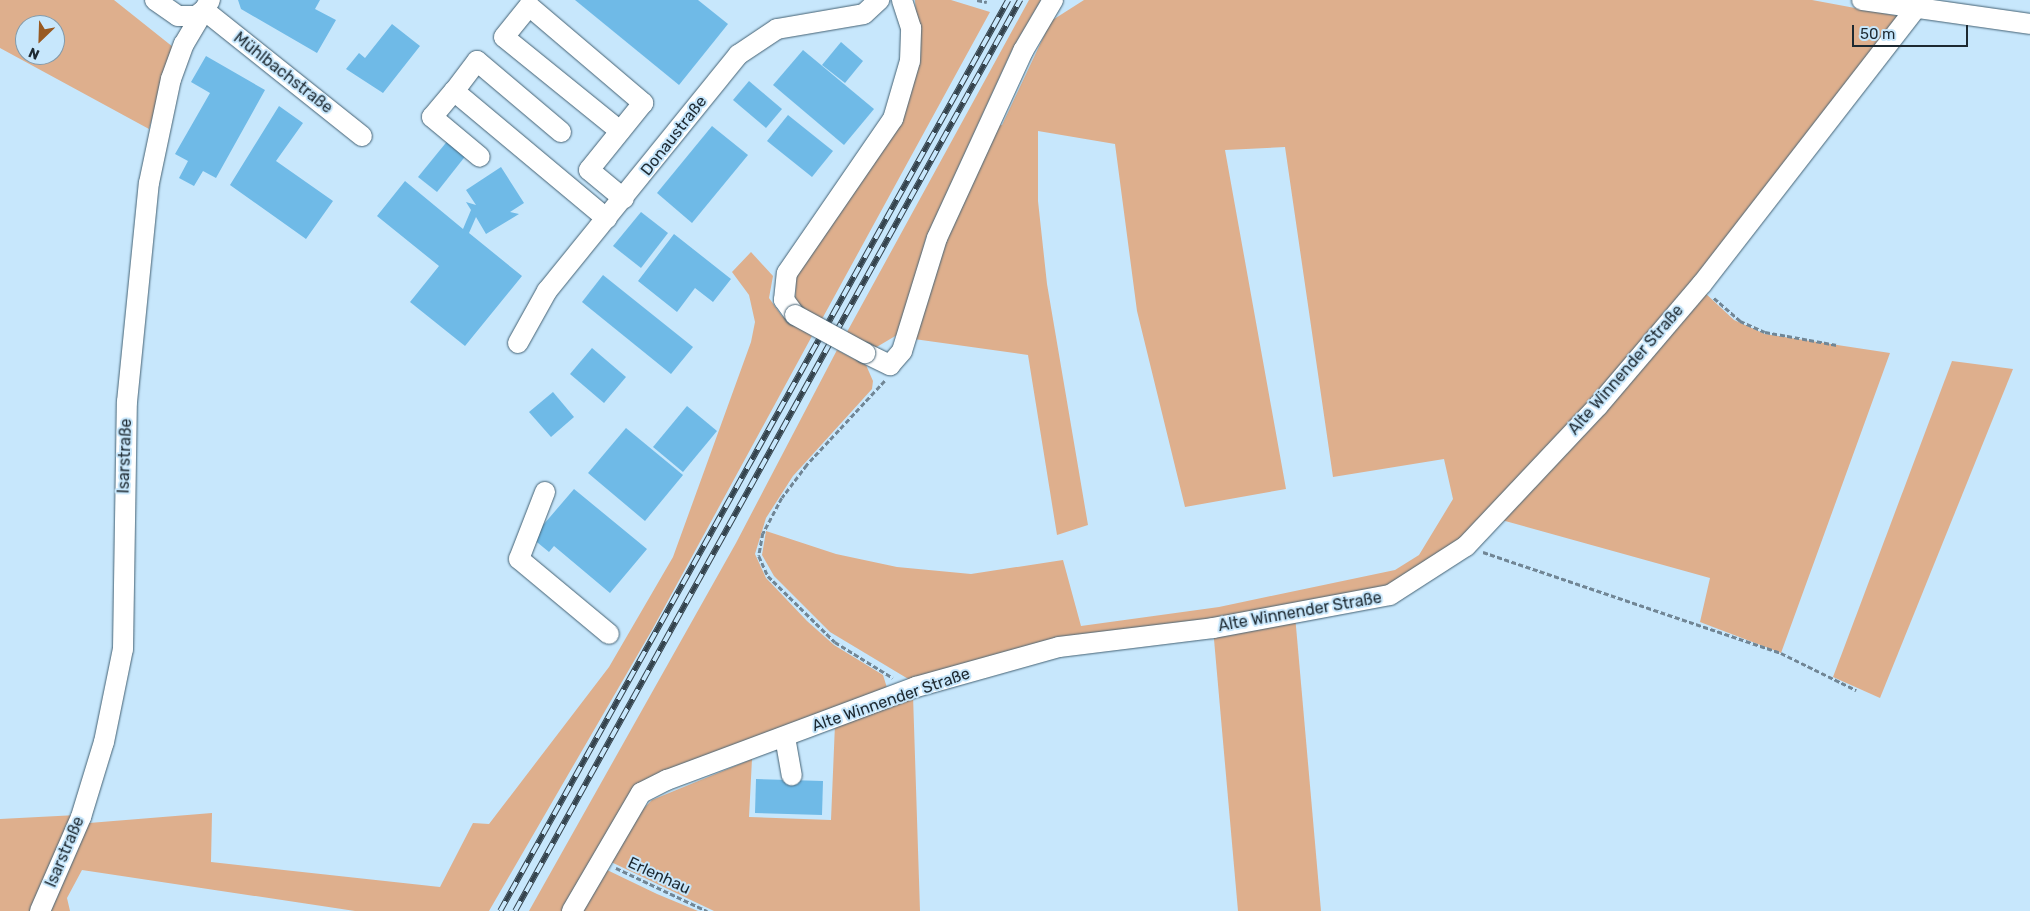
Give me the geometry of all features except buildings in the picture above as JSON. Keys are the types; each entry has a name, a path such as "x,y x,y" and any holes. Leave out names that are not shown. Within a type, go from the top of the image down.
{"street":[{"name":"Donaustraße","path":"518,343 547,291 744,50 777,29 864,14 879,0"},
{"path":"902,0 911,28 910,61 893,119 787,273 784,300 795,315 890,365 909,336 937,238 1022,51 1053,0"},
{"path":"1862,0 1918,4 2030,24"},
{"name":"Alte Winnender Straße","path":"572,911 641,793 907,690 1059,647 1214,628 1390,595 1466,546 1598,406 1702,284 1918,4"},
{"path":"161,5 188,17 207,5"},
{"name":"Mühlbachstraße","path":"207,5 362,136"},
{"name":"Isarstraße","path":"40,911 81,817 104,742 124,649 127,402 136,278 154,150 171,79 184,44 207,5"},
{"path":"620,131 504,37 529,6 643,103 589,170 624,199"},
{"path":"480,157 432,117 477,61 562,132"},
{"path":"454,91 607,219"},
{"path":"545,492 519,560 609,634"},
{"path":"785,737 792,775"}],"path":[{"path":"976,0 988,2"},
{"path":"1702,284 1726,312 1750,326 1837,345"},
{"path":"890,365 879,392 806,465 782,498 763,533 759,556 768,576 835,642 907,690"},
{"path":"1466,546 1781,653 1856,690"},
{"name":"Erlenhau","path":"602,862 708,911"}],"shaded area":[{"path":"0,0 114,0 173,47 149,129 31,65 65,65 65,15 15,15 15,56 0,48"},
{"path":"915,0 951,0 990,12 822,319 802,310 795,300 796,277 901,121 917,34"},
{"path":"1029,0 1041,0 1012,50 926,238 902,332 875,348 847,332"},
{"path":"1084,0 1812,0 1898,16 1640,350 1498,505 1439,556 1389,590 915,683 830,632 774,576 762,555 766,531 836,554 897,567 971,574 1063,560 1081,626 1219,607 1395,570 1419,555 1453,499 1444,459 1333,477 1285,147 1225,150 1286,489 1185,507 1137,311 1115,144 1038,131 1038,201 1047,284 1088,525 1057,535 1028,355 914,339 945,244 995,126 1002,125 1051,21"},
{"path":"751,252 773,276 769,298 782,316 812,336 652,630 489,911 355,911 82,870 67,898 70,911 51,911 89,823 212,813 211,862 440,887 473,823 489,824 609,667 673,557 751,342 755,322 749,295 732,272"},
{"path":"1704,292 1734,320 1765,334 1890,353 1781,653 1700,622 1710,578 1498,519"},
{"path":"837,350 866,365 873,381 872,389 793,476 766,518 755,554 766,578 807,621 834,645 883,675 888,691 635,785 562,911 529,911 736,543"},
{"path":"1952,361 2013,369 1880,698 1833,677"},
{"path":"1295,615 1321,911 1238,911 1213,628"},
{"path":"913,695 920,911 714,911 609,861 630,822 652,800 752,759 749,817 831,820 835,724"},
{"path":"77,815 35,911 0,911 0,819"},
{"path":"605,869 657,894 698,911 580,911"}],"railway":[{"path":"500,911 1008,0"},
{"path":"515,911 1020,0"}]}
